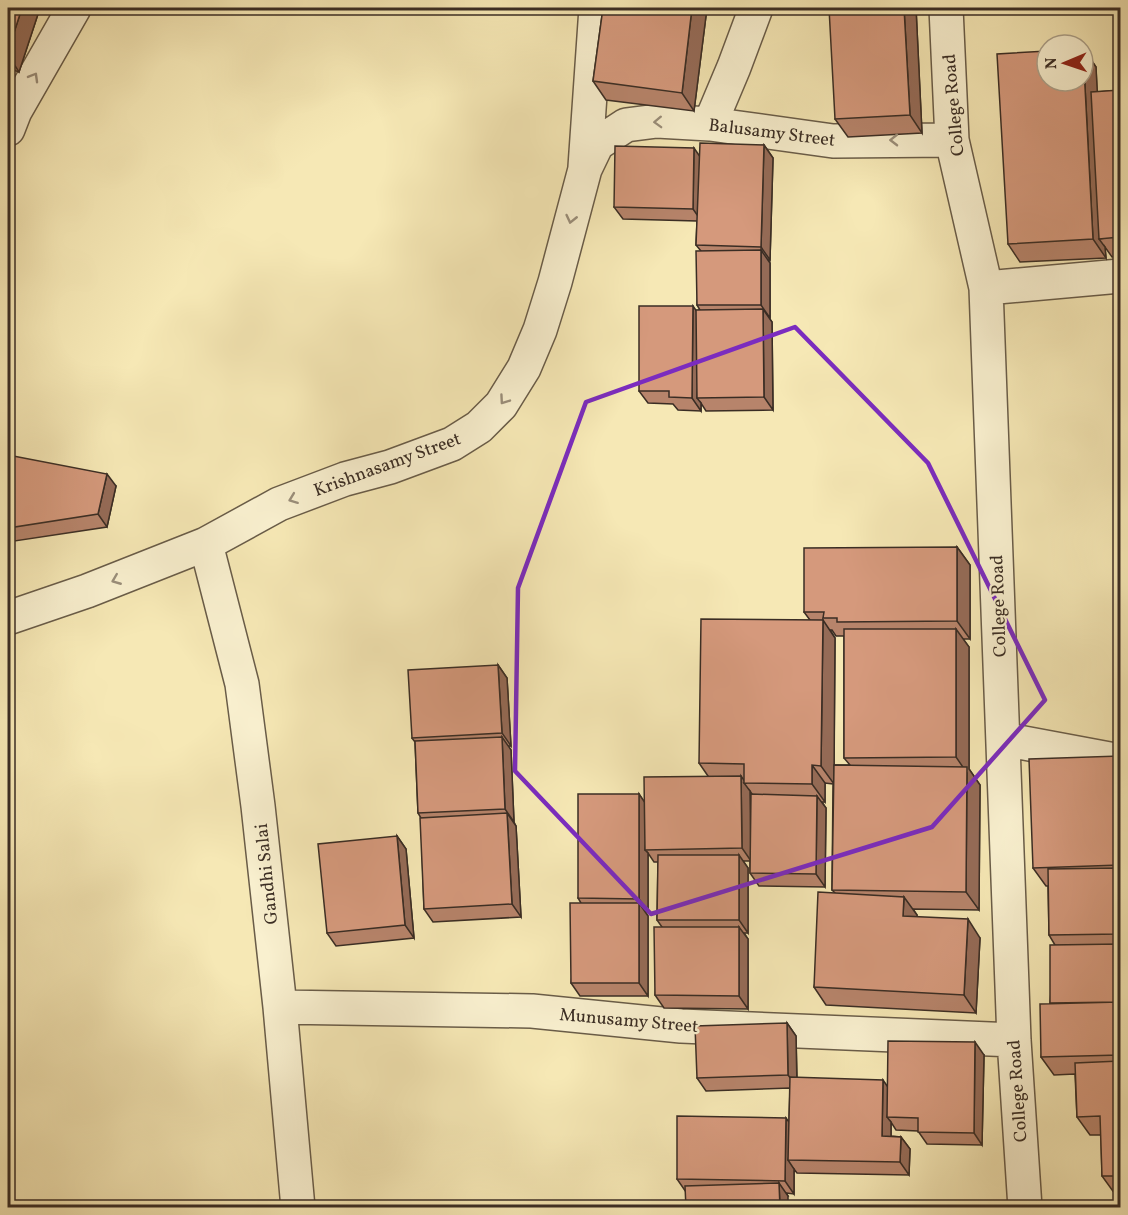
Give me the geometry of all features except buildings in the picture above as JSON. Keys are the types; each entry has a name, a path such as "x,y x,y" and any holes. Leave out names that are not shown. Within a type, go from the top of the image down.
{"street":[{"path":"8,129 15,111 74,8"},
{"name":"Krishnasamy Street","path":"8,618 87,591 206,544 279,504 345,479 390,467 452,444 479,427 501,405 524,368 540,330 591,156 596,8"},
{"path":"710,124 756,8"},
{"name":"College Road","path":"946,8 952,140 986,288 1014,1040 1025,1208"},
{"name":"Balusamy Street","path":"591,156 626,125 657,121 710,124 833,141 952,140"},
{"path":"986,288 1120,276"},
{"name":"Gandhi Salai","path":"206,544 242,684 280,1007 298,1208"},
{"path":"1003,739 1120,761"},
{"name":"Munusamy Street","path":"280,1007 532,1011 681,1026 1014,1040"}],"highlighted area":[{"path":"795,327 928,463 1045,700 932,827 651,914 515,771 518,588 586,402"}]}
